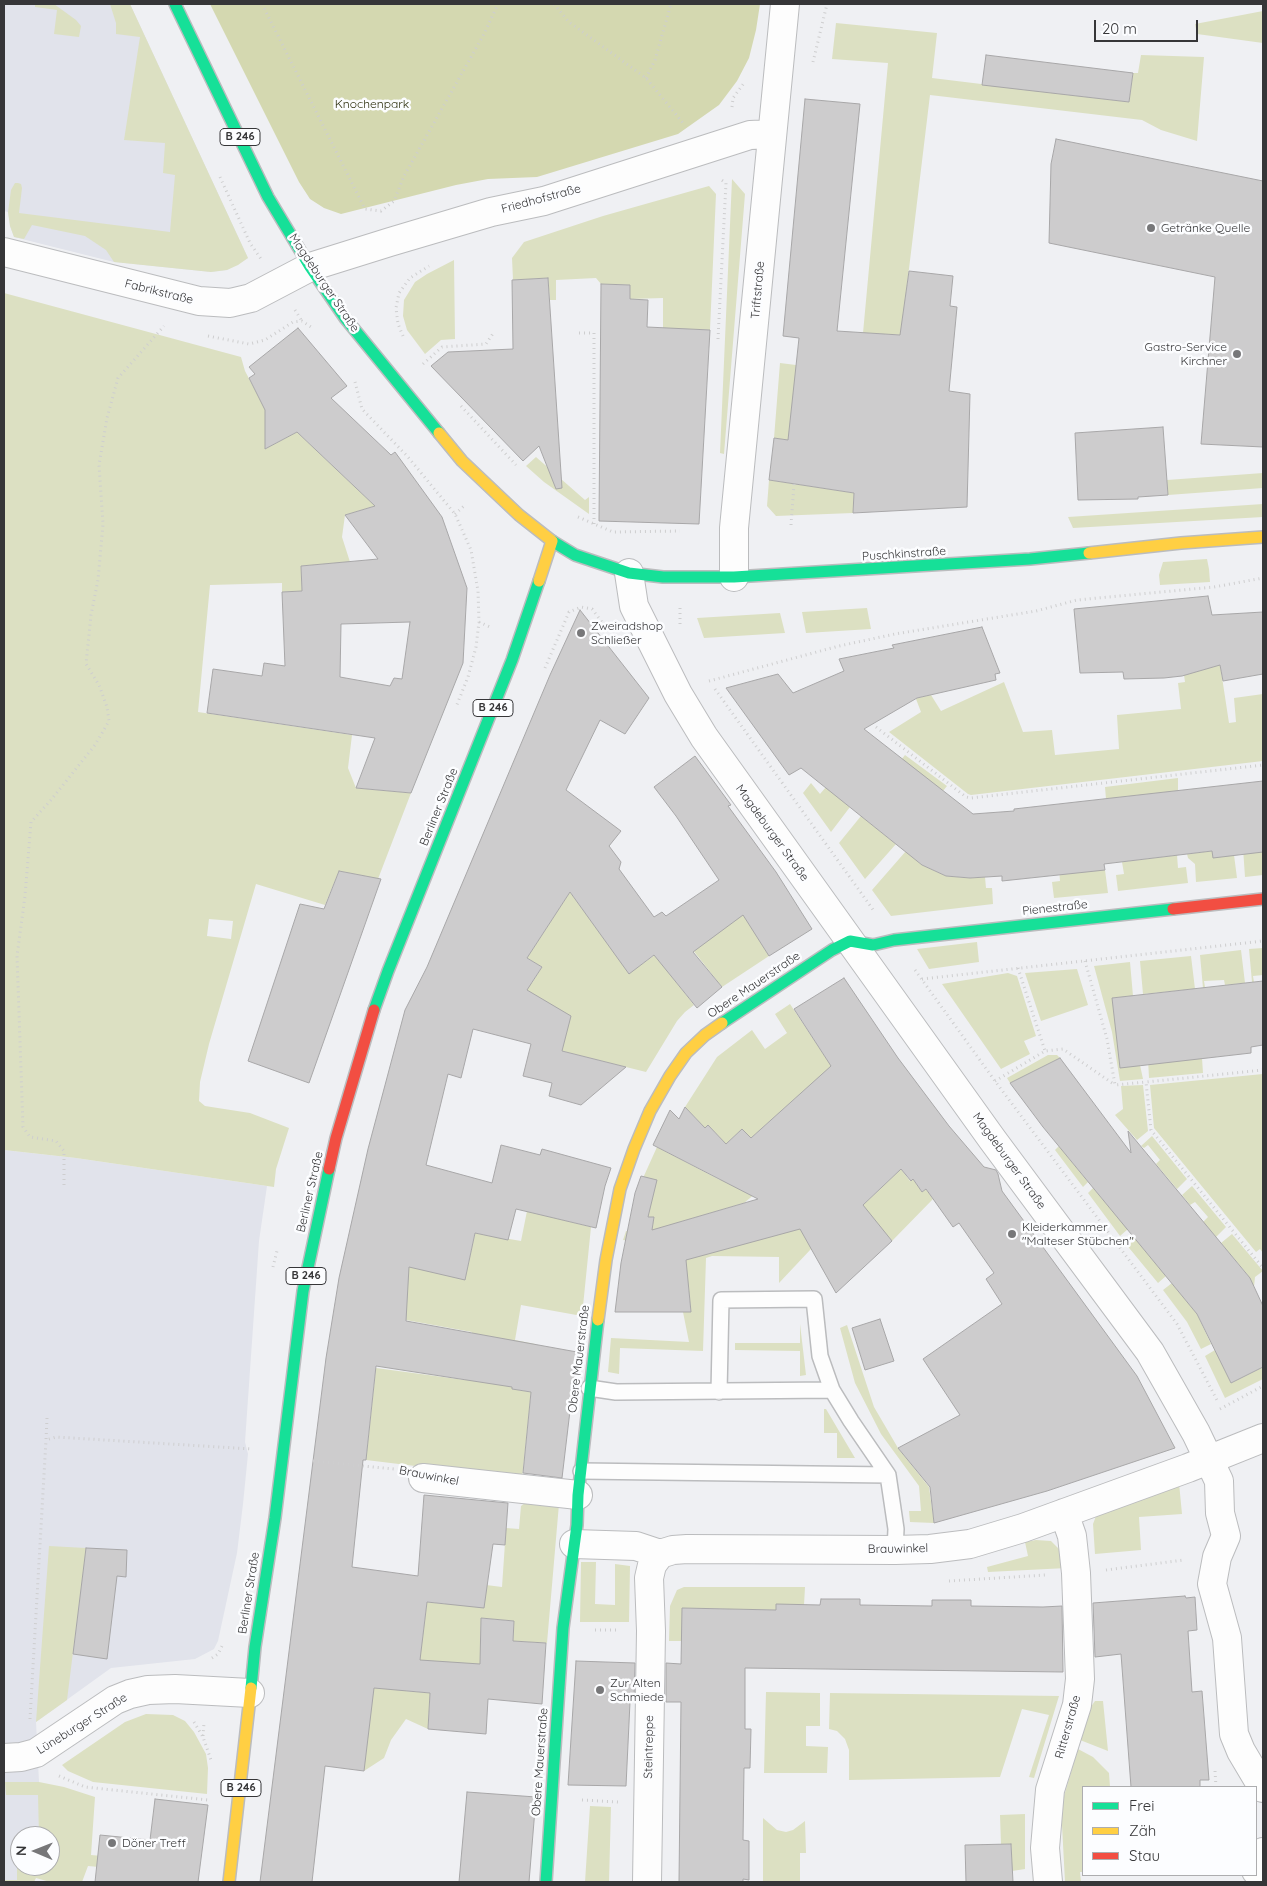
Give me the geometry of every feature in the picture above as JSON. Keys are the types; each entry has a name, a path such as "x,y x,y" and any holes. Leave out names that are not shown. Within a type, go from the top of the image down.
{"main road":[{"name":"Magdeburger Straße","path":"175,4 268,197 310,267 345,318 462,461 519,515 552,541"},
{"name":"Puschkinstraße","path":"552,541 575,555 629,573 680,577 734,577 1030,559 1181,543 1263,537"},
{"name":"Berliner Straße","path":"228,1882 243,1770 250,1694 304,1282 336,1138 366,1033 388,971 512,660 552,541"},
{"name":"Pienestraße","path":"850,942 873,945 894,940 1263,899"},
{"name":"Obere Mauerstraße","path":"546,1882 563,1628 574,1544 589,1388 606,1260 620,1189 650,1111 686,1053 705,1035 740,1009 832,950 850,942"}],"street":[{"name":"Triftstraße","path":"734,577 734,528 785,4"},
{"name":"Friedhofstraße","path":"310,267 482,215 544,200 750,135 772,134"},
{"name":"Fabrikstraße","path":"4,252 215,304 251,298 310,267"},
{"name":"Magdeburger Straße","path":"629,573 634,606 678,694 704,738 992,1139 1150,1352 1196,1433 1219,1481 1220,1512 1226,1536 1217,1557 1212,1584 1227,1638 1234,1734 1241,1751 1263,1788"},
{"name":"Brauwinkel","path":"574,1544 636,1546 660,1554 673,1550 687,1549 896,1550 970,1544 1008,1534 1252,1443"},
{"name":"Brauwinkel","path":"423,1478 580,1483"},
{"name":"Ritterstraße","path":"1048,1882 1045,1848 1050,1790 1077,1705 1080,1679 1076,1573 1072,1536 1064,1513"},
{"name":"Steintreppe","path":"647,1882 651,1631 649,1578 652,1565 660,1554"},
{"name":"Lüneburger Straße","path":"4,1758 21,1757 36,1753 115,1700 130,1694 148,1690 175,1689 250,1694"},
{"path":"1257,1868 1263,1852"}],"lane":[{"path":"719,1392 721,1300 814,1299 820,1356 832,1390 851,1422 888,1474 896,1529 896,1550"},
{"path":"589,1388 616,1392 832,1390"},
{"path":"580,1483 888,1474"}],"path":[{"path":"262,4 365,209 381,211 394,202 408,168 484,34 498,4"},
{"path":"554,4 569,22 646,78 687,129 693,153"},
{"path":"646,78 655,60 671,4"},
{"path":"810,69 816,55 827,4"},
{"path":"715,176 726,183 718,339"},
{"path":"405,341 398,324 396,308 399,292 410,278 431,264"},
{"path":"200,334 249,344 265,340 293,322 302,321 314,329"},
{"path":"155,323 173,327"},
{"path":"64,1186 64,1151 56,1141 30,1137 23,1127 17,956 25,896 31,822 95,745 109,722 107,706 99,685 86,664 91,615 98,580 102,524 99,465 107,418 118,378 164,325"},
{"path":"423,364 442,347 486,344 494,332"},
{"path":"579,333 594,333 594,524"},
{"path":"417,357 429,371"},
{"path":"353,375 362,409 408,457 455,514 471,550 478,590 479,622 476,647 468,677 454,714"},
{"path":"461,406 519,468"},
{"path":"791,525 794,484"},
{"path":"570,512 612,532 680,531"},
{"path":"680,577 680,629"},
{"path":"1252,1443 1177,1324 995,1081 709,681 839,646 895,634 1036,610 1077,600 1214,588 1263,578"},
{"path":"876,727 966,797 971,798 1263,765"},
{"path":"922,979 1263,941"},
{"path":"1085,962 1107,1039 1115,1085"},
{"path":"1018,968 1045,1051"},
{"path":"995,1081 1045,1051 1063,1049 1115,1085 1263,1070"},
{"path":"1146,1082 1151,1130 1263,1268"},
{"path":"273,1269 277,1250"},
{"path":"30,1723 47,1418"},
{"name":"Brauwinkel","path":"46,1440 56,1437 283,1451 306,1460 406,1470 423,1478"},
{"path":"940,1581 1076,1573 1217,1557"},
{"path":"563,1628 651,1631"},
{"path":"209,1659 218,1654 224,1644"},
{"path":"192,1720 206,1743 212,1767"},
{"path":"55,1773 84,1787 212,1800"}],"shaded area":[{"path":"4,4 130,4 248,258 227,270 211,272 114,262 14,237 8,212 4,211"},
{"path":"4,1150 76,1158 267,1186 259,1241 245,1442 248,1454 243,1504 237,1553 218,1641 214,1649 195,1659 111,1668 36,1722 39,1826 10,1826 10,1876 29,1876 34,1882 4,1882"}],"green space":[{"path":"35,4 54,4 76,20 81,26 79,37 54,34 57,10 35,7"},
{"path":"110,4 130,4 248,258 238,265 227,270 211,272 114,262 106,250 85,236 32,225 24,239 14,237 8,212 11,190 15,183 21,184 22,188 19,213 170,232 175,175 163,173 165,143 124,140 140,37 116,34 116,23"},
{"name":"Knochenpark","path":"210,4 760,4 749,58 737,81 719,105 678,134 537,177 488,179 456,185 341,214 324,208 310,199 299,182"},
{"path":"1263,11 1263,43 1197,34 1195,24"},
{"path":"836,23 937,33 932,78 1129,102 1133,73 1138,73 1141,55 1204,57 1197,141 1161,130 1142,120 930,95 901,335 863,333 888,63 832,59"},
{"path":"732,179 745,194 724,454 720,453"},
{"path":"709,186 716,194 710,330 682,329 663,345 663,298 630,299 630,285 601,284 596,278 556,280 556,300 550,300 548,278 513,280 512,258 524,242 603,216"},
{"path":"454,260 455,339 441,340 425,354 407,330 403,316 404,300 415,282"},
{"path":"4,293 241,357 245,371 265,409 265,449 297,432 375,506 345,515 342,537 350,562 301,566 302,591 282,592 282,583 210,585 198,712 352,735 348,768 356,788 411,793 378,879 339,871 325,905 256,884 209,1044 200,1082 199,1101 205,1106 250,1113 289,1128 276,1169 274,1187 76,1158 4,1150","holes":["209,919 233,921 231,939 207,936"]},
{"path":"780,363 796,365 796,371 855,451 774,438"},
{"path":"536,457 585,500 589,497 589,514 544,482 526,466"},
{"path":"1263,473 1263,488 1168,495 1167,480"},
{"path":"769,480 854,493 853,513 776,516 767,506"},
{"path":"1263,504 1263,517 1073,528 1068,517"},
{"path":"1207,559 1210,582 1160,585 1159,575 1163,562"},
{"path":"867,608 871,629 806,633 802,612"},
{"path":"780,613 785,633 704,638 697,618"},
{"path":"1220,664 1229,723 1236,722 1234,698 1263,694 1263,761 971,795 889,732 921,712 917,698 931,695 941,711 1004,682 1023,732 1052,730 1055,755 1119,749 1117,715 1181,709 1178,683 1185,682 1184,675"},
{"path":"905,755 947,786 943,791 898,764"},
{"path":"1178,778 1178,791 1106,799 1105,787"},
{"path":"811,783 820,794 826,787 850,807 831,832 803,793"},
{"path":"861,816 896,844 865,879 839,843"},
{"path":"1243,848 1263,852 1263,875 1245,877"},
{"path":"906,851 922,865 946,876 985,877 986,888 992,888 993,904 891,916 872,890"},
{"path":"1212,851 1234,855 1237,878 1196,882 1195,864 1188,858 1187,854"},
{"path":"1177,855 1178,868 1186,867 1188,883 1118,891 1116,875 1124,874 1122,862"},
{"path":"1059,869 1105,870 1108,893 1054,898 1052,882 1060,881"},
{"path":"570,892 629,973 655,955 694,1005 677,1021 646,1072 562,1051 512,982 516,975 532,983 542,967 527,958"},
{"path":"735,900 769,956 722,987 681,935"},
{"path":"977,942 979,962 929,969 917,949"},
{"path":"1263,948 1263,975 1253,976 1254,982 1252,982 1249,949"},
{"path":"1241,950 1245,983 1225,985 1224,980 1204,981 1205,987 1203,988 1200,955"},
{"path":"1191,956 1195,989 1143,994 1140,961"},
{"path":"1130,962 1133,996 1113,998 1140,1065 1143,1079 1120,1081 1112,1032 1094,966"},
{"path":"1077,969 1088,1005 1041,1021 1025,973"},
{"path":"1008,973 1017,976 1036,1036 1024,1041 1030,1054 1001,1069 942,984"},
{"path":"790,1004 840,1079 806,1089 751,1138 742,1129 726,1144 708,1125 705,1128 685,1107 717,1057 752,1030 765,1049 787,1033 775,1014"},
{"path":"1048,1055 1057,1055 1060,1058 1010,1083 1007,1078"},
{"path":"1202,1058 1203,1073 1149,1078 1148,1059"},
{"path":"1263,1074 1263,1253 1260,1249 1256,1252 1154,1128 1150,1085"},
{"path":"1143,1085 1148,1131 1137,1140 1115,1115 1123,1109 1121,1086"},
{"path":"1152,1136 1187,1179 1177,1189 1156,1164 1160,1160 1148,1145 1144,1148 1141,1146"},
{"path":"1059,1146 1088,1182 1083,1187 1055,1150"},
{"path":"657,1147 720,1180 730,1173 804,1153 744,1203 680,1222 790,1213 840,1226 811,1249 779,1283 779,1257 712,1256 706,1258 703,1351 620,1348 619,1374 608,1372 611,1338 689,1342 683,1312 691,1312 687,1275 655,1245 623,1240 626,1231 651,1234 654,1217 648,1217 643,1178"},
{"path":"901,1169 910,1181 913,1179 922,1192 926,1189 933,1199 892,1241 861,1207"},
{"path":"1192,1186 1226,1227 1216,1237 1203,1222 1208,1217 1195,1202 1190,1205 1182,1195"},
{"path":"1093,1188 1128,1229 1120,1236 1088,1193"},
{"path":"527,1211 591,1227 582,1316 521,1305 515,1340 535,1344 533,1363 512,1389 531,1392 522,1479 366,1460 376,1368 465,1380 472,1332 406,1320 387,1300 412,1248 465,1279 475,1233 521,1241"},
{"path":"1232,1234 1263,1271 1255,1277 1254,1287 1247,1274 1221,1243"},
{"path":"1133,1236 1166,1276 1158,1283 1125,1243"},
{"path":"1172,1283 1197,1314 1211,1344 1201,1349 1187,1322 1163,1290"},
{"path":"800,1324 806,1375 800,1376 800,1351 735,1350 735,1343 800,1343"},
{"path":"847,1325 874,1407 898,1448 929,1487 934,1523 910,1522 909,1511 921,1511 919,1486 881,1434 855,1383 840,1328"},
{"path":"1215,1350 1231,1383 1263,1367 1263,1379 1225,1398 1205,1356"},
{"path":"824,1409 826,1409 855,1458 837,1458 837,1433 824,1433"},
{"path":"1179,1483 1182,1514 1139,1517 1141,1550 1095,1554 1093,1524 1096,1516"},
{"path":"529,1500 559,1504 547,1643 513,1641 514,1621 481,1618 480,1670 416,1660 422,1641 427,1602 445,1604 447,1580 502,1587 506,1528 519,1529 521,1506"},
{"path":"1036,1540 1051,1541 1065,1556 1067,1568 988,1572 987,1567 1028,1556 1025,1542"},
{"path":"49,1546 86,1548 67,1700 36,1722"},
{"path":"581,1562 596,1562 595,1604 615,1605 615,1564 630,1566 629,1622 580,1622"},
{"path":"684,1587 805,1587 804,1605 776,1610 682,1608 682,1641 669,1641 670,1606 677,1590"},
{"path":"361,1682 406,1688 406,1691 430,1693 428,1729 406,1719 391,1740 384,1758 364,1771"},
{"path":"766,1692 820,1693 820,1726 806,1726 806,1746 828,1747 827,1773 764,1773"},
{"path":"830,1693 1059,1696 1034,1778 1029,1777 1049,1715 1022,1709 1000,1777 849,1780 849,1750 845,1739 837,1731 829,1729"},
{"path":"1095,1701 1103,1701 1108,1751 1080,1740 1090,1708"},
{"path":"146,1714 173,1715 185,1721 194,1732 206,1754 208,1768 207,1794 93,1782 68,1771 62,1765 125,1722"},
{"path":"1078,1749 1093,1757 1109,1773 1110,1786 1082,1786 1081,1882 1065,1882 1061,1806"},
{"path":"5,1782 39,1782 64,1787 95,1797 91,1855 147,1860 155,1872 88,1866 82,1882 50,1882 36,1878 34,1882 4,1882 4,1880 17,1880 17,1876 60,1876 60,1826 39,1826 38,1795 6,1795"},
{"path":"590,1806 611,1807 609,1882 585,1882"},
{"path":"1025,1814 1025,1869 1012,1871 1011,1844 1001,1844 1000,1815"},
{"path":"763,1818 777,1830 786,1832 793,1830 805,1821 806,1853 800,1853 800,1882 763,1882"}],"building":[{"path":"986,55 1133,73 1129,102 982,85"},
{"path":"805,99 860,104 837,331 900,335 909,271 953,276 950,306 957,307 949,391 970,394 967,507 853,513 854,493 769,480 774,438 788,440 799,338 783,336"},
{"path":"1056,139 1263,181 1263,447 1201,444 1215,277 1049,243 1051,164"},
{"path":"548,278 562,488 556,489 539,446 523,461 431,366 448,352 513,349 512,280"},
{"path":"601,284 630,285 630,299 648,300 647,327 710,330 699,524 599,521"},
{"path":"298,328 347,386 331,398 391,455 395,452 442,517 467,588 463,663 411,793 356,788 375,738 207,713 213,669 262,676 264,663 285,666 282,592 302,591 301,566 378,559 345,515 375,506 297,432 265,449 265,410 249,378 255,374 249,367","holes":["410,622 402,679 394,678 390,686 340,677 341,624"]},
{"path":"1163,427 1168,495 1138,497 1138,499 1078,500 1075,433"},
{"path":"1208,596 1212,615 1263,612 1263,674 1223,681 1220,665 1182,676 1164,678 1124,679 1123,672 1080,673 1074,609"},
{"path":"580,610 649,698 625,734 600,720 566,790 621,831 609,846 621,862 619,869 654,917 662,912 666,916 719,880 654,787 695,756 731,805 728,806 776,872 812,929 769,956 743,915 693,952 722,987 697,1008 654,955 629,974 570,892 527,958 542,967 527,990 571,1016 562,1051 626,1067 581,1105 549,1096 552,1083 523,1076 531,1044 473,1029 461,1078 448,1074 426,1165 492,1183 501,1145 540,1155 542,1149 611,1168 596,1228 516,1209 508,1240 475,1233 465,1280 409,1267 406,1321 577,1352 562,1478 523,1473 531,1392 512,1389 512,1387 376,1366 366,1460 363,1460 352,1567 418,1576 424,1495 508,1503 505,1545 493,1544 484,1608 427,1602 420,1660 480,1664 481,1618 514,1621 513,1641 546,1643 542,1704 488,1699 486,1734 428,1729 430,1693 374,1688 364,1771 325,1766 312,1882 260,1882 326,1358 339,1278 368,1149 405,1010 427,967 550,675"},
{"path":"982,627 1000,673 995,674 996,680 917,698 864,729 973,814 1014,811 1014,809 1263,781 1263,852 1213,858 1212,851 1104,864 1105,870 1002,881 1002,876 970,878 946,876 922,865 801,768 789,775 726,688 778,674 793,693 844,671 839,659 894,648 892,645"},
{"path":"339,871 381,879 309,1083 248,1061 300,904 324,909"},
{"path":"844,978 898,1058 949,1126 984,1167 996,1170 1002,1191 1137,1376 1175,1448 1047,1491 934,1523 930,1487 898,1448 960,1415 923,1359 1002,1304 986,1279 994,1273 959,1223 953,1227 926,1189 922,1192 913,1179 911,1181 901,1169 863,1205 892,1241 836,1293 800,1229 686,1260 691,1312 615,1312 621,1263 635,1193 641,1176 657,1180 648,1217 654,1217 652,1230 758,1199 653,1145 670,1110 679,1119 685,1107 705,1128 708,1125 726,1144 742,1129 751,1138 831,1066 794,1009"},
{"path":"1263,981 1263,1045 1251,1047 1251,1053 1120,1068 1112,998"},
{"path":"1060,1058 1131,1153 1128,1131 1250,1278 1263,1306 1263,1367 1231,1383 1197,1314 1043,1127 1010,1083"},
{"path":"880,1319 894,1361 865,1370 852,1328"},
{"path":"86,1548 127,1550 126,1577 117,1576 107,1659 73,1654"},
{"path":"1185,1596 1186,1598 1195,1597 1197,1630 1188,1631 1192,1692 1202,1691 1209,1780 1200,1780 1200,1786 1131,1786 1121,1654 1095,1657 1093,1603"},
{"path":"821,1599 860,1599 860,1605 932,1606 932,1600 971,1600 971,1606 1062,1606 1063,1672 745,1668 745,1729 751,1729 750,1768 744,1768 743,1840 749,1841 749,1880 743,1879 743,1882 679,1882 681,1702 666,1702 666,1663 681,1664 682,1608 776,1610 776,1604 820,1605"},
{"path":"576,1661 635,1663 634,1702 630,1702 626,1786 568,1785"},
{"path":"467,1792 536,1797 529,1882 459,1882"},
{"path":"155,1799 208,1805 198,1882 95,1882 100,1835 150,1840"},
{"path":"1011,1844 1013,1882 966,1882 965,1845"}],"traffic: fast":[{"path":"175,4 268,197 310,267 345,318 439,433"},
{"path":"552,541 575,555 629,573 663,577 734,577 1030,559 1089,553"},
{"path":"374,1010 512,660 539,581"},
{"path":"722,1023 832,950 850,941 873,945 894,940 1173,909"},
{"path":"251,1688 255,1647 275,1518 303,1291 329,1169"},
{"path":"546,1882 563,1628 577,1525 578,1495 598,1320"}],"traffic: slow":[{"path":"439,433 462,461 519,515 552,541 539,581"},
{"path":"1089,553 1181,543 1263,537"},
{"path":"598,1320 606,1260 620,1189 634,1149 650,1111 686,1053 705,1035 722,1023"},
{"path":"229,1882 251,1688"}],"traffic: jam":[{"path":"1173,909 1263,899"},
{"path":"329,1169 336,1138 374,1010"}],"place":[{"name":"Getränke Quelle","path":"1151,228"},
{"name":"Gastro-Service Kirchner","path":"1237,354"},
{"name":"Zweiradshop Schließer","path":"581,633"},
{"name":"Kleiderkammer \"Malteser Stübchen\"","path":"1012,1234"},
{"name":"Zur Alten Schmiede","path":"600,1690"},
{"name":"Döner Treff","path":"112,1843"}]}
